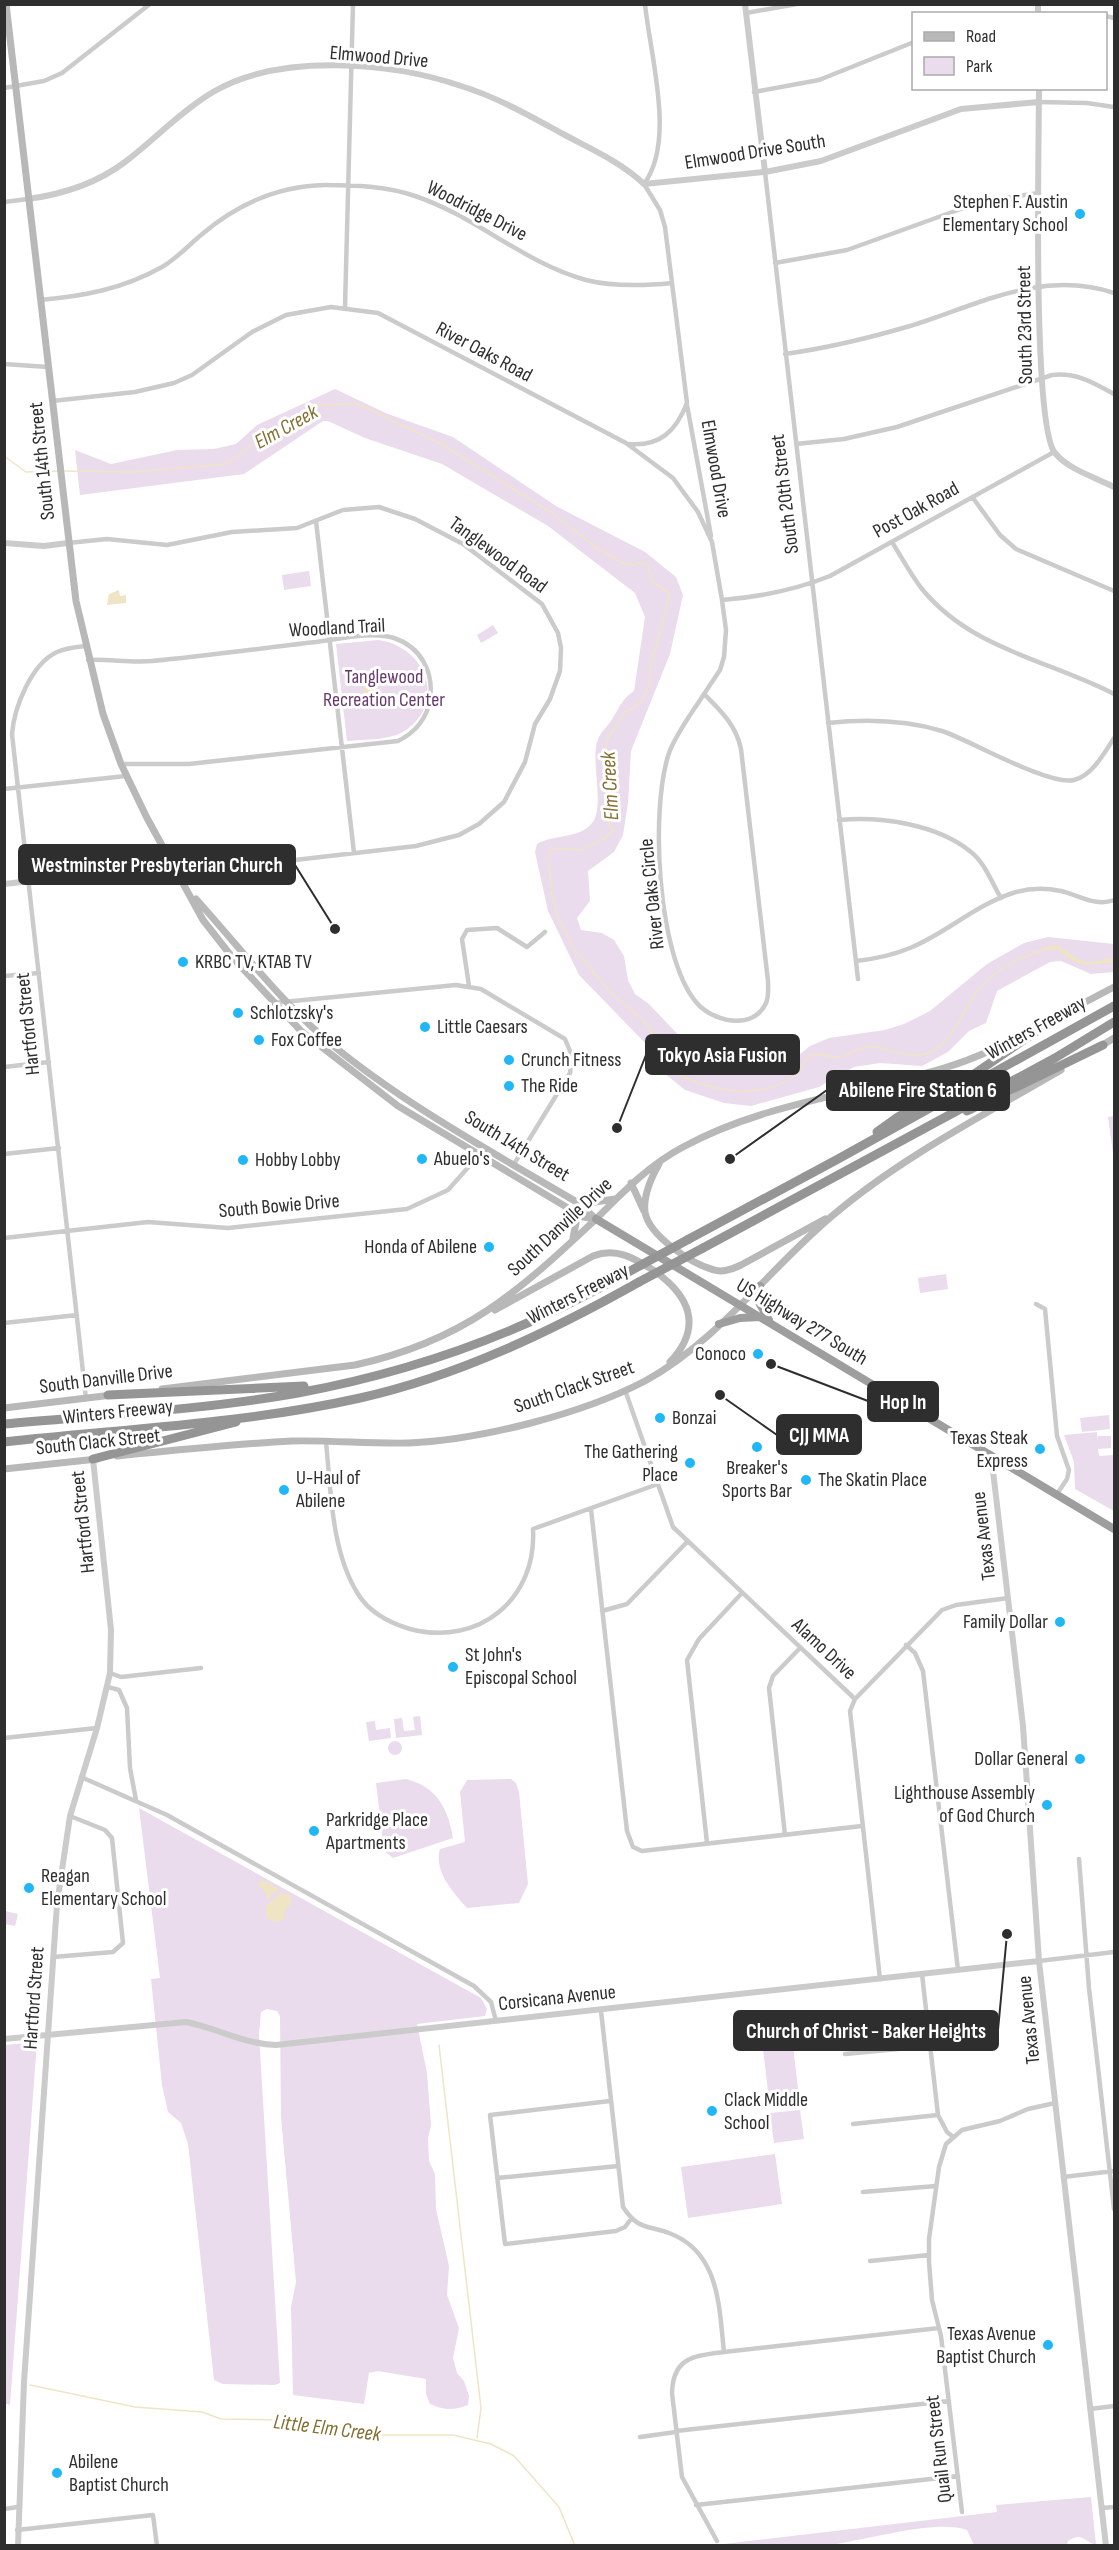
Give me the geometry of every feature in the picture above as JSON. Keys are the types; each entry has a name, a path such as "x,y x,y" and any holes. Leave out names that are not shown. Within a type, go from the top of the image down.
{"highway":[{"name":"Winters Freeway","path":"4,1424 250,1400 339,1384 414,1366 525,1326 574,1303 838,1160 1114,1006"},
{"path":"838,1160 898,1117 967,1079 1057,1017"},
{"name":"Winters Freeway","path":"4,1442 311,1408 361,1398 423,1381 529,1339 584,1313 876,1156 1114,1022"},
{"path":"876,1156 1103,1045"},
{"name":"US Highway 277 South","path":"596,1219 1114,1529"},
{"path":"760,1286 757,1299 771,1323"},
{"path":"719,1323 740,1318 760,1317"},
{"path":"108,1395 339,1384"},
{"path":"93,1459 231,1423 311,1408"}],"main road":[{"name":"South 14th Street","path":"6,4 68,543 88,660 103,714 126,776 203,920 273,1003 327,1054 377,1092 582,1217 596,1219"},
{"name":"South 14th Street","path":"190,892 286,1002 340,1051 399,1094 580,1204 596,1219"},
{"name":"South Danville Drive","path":"4,1408 355,1365 408,1352 481,1317 521,1287 596,1219 631,1183 683,1147 732,1125 780,1109 944,1068 987,1053 1114,987"},
{"name":"South Clack Street","path":"4,1469 216,1445 326,1442 410,1443 462,1437 543,1419 625,1390 662,1371 681,1358 740,1305 832,1216 928,1149 1114,1038"},
{"path":"645,1213 648,1187 660,1161"},
{"path":"631,1183 645,1213 662,1239 679,1252 716,1271 730,1270 741,1265 832,1216"},
{"path":"580,1204 615,1199"},
{"path":"567,1208 576,1223 572,1240"},
{"path":"481,1317 593,1256 600,1253 622,1253 633,1257 672,1284 686,1304 689,1325 686,1338 682,1349 662,1371"}],"street":[{"path":"4,88 44,81 62,73 150,4"},
{"path":"345,307 353,4"},
{"path":"644,184 652,174 656,161 660,130 645,4"},
{"name":"South 20th Street","path":"745,4 858,979"},
{"path":"746,13 797,4"},
{"path":"754,92 819,80 912,43"},
{"name":"Elmwood Drive","path":"4,202 68,192 102,177 214,91 250,75 273,69 351,67 435,78 483,94 605,156 631,172 644,184 660,210 665,227 687,402 712,542"},
{"name":"South 23rd Street","path":"1039,90 1042,377 1046,428 1054,452"},
{"name":"Elmwood Drive South","path":"644,184 765,172 836,157 961,109 1039,102 1087,103 1114,107"},
{"name":"Woodridge Drive","path":"40,300 113,290 141,278 164,266 224,216 251,201 293,188 349,186 377,187 415,196 470,220 544,263 585,280 629,286 672,284"},
{"path":"775,262 847,250 983,201 1039,193"},
{"path":"785,354 847,344 912,325 1012,290 1085,286 1114,293"},
{"name":"River Oaks Road","path":"52,401 135,392 174,383 192,375 269,322 303,311 345,307 378,313 405,325 438,346 626,443 673,478 698,512 712,542 722,600 726,630 724,657 720,670 704,694"},
{"path":"4,364 48,367"},
{"path":"796,444 844,439 897,427 1042,377 1063,373 1090,381 1114,394"},
{"name":"Elmwood Drive","path":"626,443 648,444 669,435 676,427 687,402"},
{"path":"1054,452 1079,470 1114,487"},
{"name":"Post Oak Road","path":"722,600 758,596 813,583 1054,452"},
{"path":"973,498 1000,534 1016,549 1037,560 1114,591"},
{"name":"Tanglewood Road","path":"68,543 107,539 166,545 232,532 297,528 343,510 379,507 415,519 446,534 488,562 542,604 551,617 561,648 556,684 535,724 525,762 512,791 496,811 459,835 416,846 227,868 173,866"},
{"path":"316,521 332,640 354,853"},
{"path":"892,542 922,589 968,630 1007,651 1073,674 1114,694"},
{"path":"4,543 44,546 68,543"},
{"name":"Woodland Trail","path":"88,660 151,662 374,636 396,639 414,649 422,657 431,685 425,716 420,725 405,737 387,743 179,765 122,764"},
{"name":"Hartford Street","path":"85,646 56,653 47,659 19,704 12,734 86,1399"},
{"name":"River Oaks Circle","path":"704,694 726,716 739,738 768,981 765,1005 758,1013 736,1021 715,1018 705,1011 683,981 669,946 661,870 661,820 665,768 676,736 704,694"},
{"path":"828,723 882,721 933,729 973,743 1042,775 1064,781 1072,781 1085,775 1114,738"},
{"path":"4,789 126,776"},
{"path":"838,820 882,819 916,827 950,840 971,852 1001,898"},
{"path":"4,885 173,866"},
{"path":"856,961 875,959 911,948 985,904 1016,892 1045,889 1062,891 1099,902 1114,900"},
{"path":"203,920 214,919"},
{"path":"469,986 462,939 467,930 497,928 527,947 545,932"},
{"path":"4,976 39,973"},
{"path":"273,1003 456,984 493,995 565,1039 570,1047 570,1073 514,1164"},
{"path":"4,1067 49,1062"},
{"path":"4,1154 59,1148"},
{"path":"480,1154 501,1156"},
{"name":"South Bowie Drive","path":"4,1238 148,1222 228,1228 407,1209 448,1190 480,1154"},
{"path":"1036,1304 1045,1309 1057,1436 1069,1470 1057,1494"},
{"path":"4,1323 77,1315"},
{"name":"Alamo Drive","path":"625,1390 671,1522 687,1542 855,1699 850,1711 861,1826 880,1979"},
{"path":"326,1442 334,1511 347,1572 358,1595 374,1612 395,1625 416,1630 450,1632 470,1628 490,1619 510,1602 522,1585 531,1566 533,1529 658,1484"},
{"name":"Texas Avenue","path":"991,1454 1023,1726 1039,1961 1106,2546"},
{"name":"Hartford Street","path":"18,2546 18,2507 48,2035 62,1859 70,1816 98,1728 110,1673 111,1630 93,1459"},
{"path":"591,1509 628,1837 633,1847 642,1851 861,1826"},
{"path":"602,1611 627,1604 687,1542"},
{"path":"707,1843 687,1660 692,1648 742,1593"},
{"path":"855,1699 942,1610 956,1605 1008,1598"},
{"path":"906,1645 915,1653 923,1671 957,1970"},
{"path":"785,1834 769,1688 773,1676 800,1648"},
{"path":"110,1673 121,1677 201,1668"},
{"path":"108,1687 118,1690 127,1708 130,1768 136,1800"},
{"path":"4,1738 98,1728"},
{"path":"81,1777 136,1800 474,1986 491,2002 496,2021"},
{"path":"53,1957 113,1952 123,1943 112,1838 105,1830 70,1816"},
{"path":"1079,1858 1086,1957 1112,2172 1114,2209"},
{"name":"Corsicana Avenue","path":"4,2039 186,2022 212,2028 251,2043 276,2045 601,2011 1114,1952"},
{"path":"922,1974 938,2115 947,2132 952,2136 969,2127 1000,2121 1028,2109 1055,2103"},
{"path":"601,2011 623,2207 631,2219 643,2226 682,2239 692,2246 708,2266 717,2289 724,2352"},
{"path":"845,2054 930,2046"},
{"path":"610,2101 490,2115 506,2244 616,2231 625,2227 631,2219"},
{"path":"853,2124 938,2115"},
{"name":"Quail Run Street","path":"952,2136 942,2153 929,2254 932,2300 939,2328 962,2512"},
{"path":"497,2178 618,2166"},
{"path":"1063,2177 1112,2172"},
{"path":"863,2192 936,2186"},
{"path":"870,2261 929,2254"},
{"path":"717,2541 682,2477 673,2381 679,2366 695,2356 939,2328"},
{"path":"640,2437 949,2402"},
{"path":"1090,2409 1114,2406"},
{"path":"696,2505 958,2476"},
{"path":"4,2509 18,2507"},
{"path":"1102,2508 1114,2507"},
{"path":"17,2530 153,2516 156,2546"}],"green space":[{"path":"335,389 388,414 453,437 556,506 645,552 676,577 683,595 670,654 631,751 628,803 623,835 614,852 588,871 590,901 577,918 581,930 602,933 614,940 624,956 628,980 635,994 649,1004 703,1061 768,1075 779,1071 810,1046 829,1038 885,1030 904,1024 930,1011 987,964 1024,943 1048,937 1114,944 1114,972 1091,974 1061,961 1050,962 997,991 986,1023 969,1031 948,1052 922,1066 880,1063 854,1067 819,1087 751,1106 724,1103 685,1090 664,1073 649,1047 579,975 548,911 535,852 537,844 543,841 581,832 592,823 596,816 597,742 622,702 634,691 645,617 635,593 548,526 442,464 365,438 328,421 323,421 244,474 80,495 75,450 111,464 177,450 214,449 236,444 257,425"},
{"path":"309,571 311,586 284,590 282,575"},
{"path":"493,625 498,633 481,643 477,635"},
{"name":"Tanglewood Recreation Center","path":"378,640 394,644 408,652 418,663 425,676 428,690 426,704 419,718 400,734 378,739 347,741 336,644"},
{"path":"1114,1116 1114,1153 1113,1153 1108,1117"},
{"path":"946,1274 948,1289 920,1293 918,1278"},
{"path":"1109,1415 1110,1429 1082,1432 1080,1418"},
{"path":"1097,1432 1098,1441 1098,1436 1111,1436 1111,1448 1098,1449 1099,1456 1114,1455 1114,1511 1075,1489 1074,1462 1064,1435"},
{"path":"420,1716 422,1735 396,1738 394,1719 402,1718 404,1731 415,1730 413,1717"},
{"path":"375,1721 376,1730 390,1728 391,1738 369,1741 366,1722"},
{"path":"395,1741 400,1743 402,1748 400,1753 395,1755 390,1753 388,1748 390,1743"},
{"path":"406,1779 426,1787 439,1800 448,1817 453,1838 393,1858 384,1851 376,1783"},
{"path":"511,1779 516,1783 519,1792 528,1884 519,1903 467,1908 451,1889 442,1873 439,1865 440,1849 465,1842 460,1792 467,1780"},
{"path":"139,1808 481,1998 487,2009 485,2016 417,2024 427,2073 431,2125 428,2138 429,2161 435,2174 436,2209 449,2266 447,2295 459,2328 453,2358 457,2373 464,2381 469,2396 468,2405 453,2409 435,2406 430,2404 426,2394 426,2379 378,2371 369,2373 364,2404 293,2395 291,2307 296,2282 281,2117 280,2016 277,2011 267,2009 261,2012 259,2034 280,2383 275,2385 223,2384 214,2380 188,2144 181,2123 168,2112 162,2085 151,1979 160,1978"},
{"path":"5,1911 18,1914 15,1926 5,1924"},
{"path":"792,2037 799,2097 769,2100 762,2040"},
{"path":"37,2042 10,2405 4,2403 5,2045"},
{"path":"800,2110 804,2139 774,2143 770,2113"},
{"path":"775,2154 782,2204 688,2218 681,2167"},
{"path":"1091,2497 1096,2545 1077,2537 1068,2541 1067,2545 974,2545 967,2530 935,2527 821,2546 715,2545 997,2512 996,2505"}],"shaded area":[{"path":"119,590 120,596 126,595 126,603 107,605 109,594"},
{"path":"372,680 374,699 365,700 363,681"},
{"path":"1058,945 1082,961 1092,962 1111,958 1114,959 1114,963 1085,965 1073,961 1057,949 1039,951 1043,947"},
{"path":"262,1880 279,1889 267,1900 265,1891 258,1885"},
{"path":"281,1893 291,1895 291,1904 285,1910 284,1920 272,1922 267,1918 265,1907"}],"waterway":[{"name":"Elm Creek","path":"64,471 132,472 226,464 270,432 317,405 358,404 443,445 552,513 598,549 625,564 633,565 644,562 648,565 651,581 670,593 650,667 650,682 644,697 637,705 624,713 608,738 605,752 606,773 613,795 608,822 613,830 603,839 582,850 553,848 548,857 557,915 573,948 612,994 643,1020 654,1036 665,1043 666,1065 683,1077 715,1088 748,1091 780,1084 795,1076 812,1055 839,1057 865,1047 883,1048 908,1055 926,1054 936,1049 948,1038 973,997 986,981 1011,963 1039,951"},
{"name":"Elm Creek","path":"4,456 26,472 59,471"},
{"path":"439,2045 481,2408 477,2438"},
{"name":"Little Elm Creek","path":"30,2385 135,2407 202,2412 221,2419 280,2420 382,2435 453,2435 491,2444 514,2456 559,2507 575,2546"}],"place":[{"name":"Stephen F. Austin Elementary School","path":"1080,214"},
{"name":"Westminster Presbyterian Church","path":"335,929"},
{"name":"KRBC TV, KTAB TV","path":"183,962"},
{"name":"Schlotzsky's","path":"238,1013"},
{"name":"Little Caesars","path":"425,1027"},
{"name":"Fox Coffee","path":"259,1040"},
{"name":"Crunch Fitness","path":"509,1060"},
{"name":"The Ride","path":"509,1086"},
{"name":"Tokyo Asia Fusion","path":"617,1128"},
{"name":"Abuelo's","path":"422,1159"},
{"name":"Abilene Fire Station 6","path":"730,1159"},
{"name":"Hobby Lobby","path":"243,1160"},
{"name":"Honda of Abilene","path":"489,1247"},
{"name":"Conoco","path":"758,1354"},
{"name":"Hop In","path":"771,1364"},
{"name":"CJJ MMA","path":"720,1395"},
{"name":"Bonzai","path":"660,1418"},
{"name":"Breaker's Sports Bar","path":"757,1447"},
{"name":"Texas Steak Express","path":"1040,1449"},
{"name":"The Gathering Place","path":"690,1463"},
{"name":"The Skatin Place","path":"806,1480"},
{"name":"U-Haul of Abilene","path":"284,1490"},
{"name":"Family Dollar","path":"1060,1622"},
{"name":"St John's Episcopal School","path":"453,1667"},
{"name":"Dollar General","path":"1080,1759"},
{"name":"Lighthouse Assembly of God Church","path":"1047,1805"},
{"name":"Parkridge Place Apartments","path":"314,1831"},
{"name":"Reagan Elementary School","path":"29,1888"},
{"name":"Church of Christ - Baker Heights","path":"1007,1934"},
{"name":"Clack Middle School","path":"712,2111"},
{"name":"Texas Avenue Baptist Church","path":"1048,2345"},
{"name":"Abilene Baptist Church","path":"57,2473"}]}
